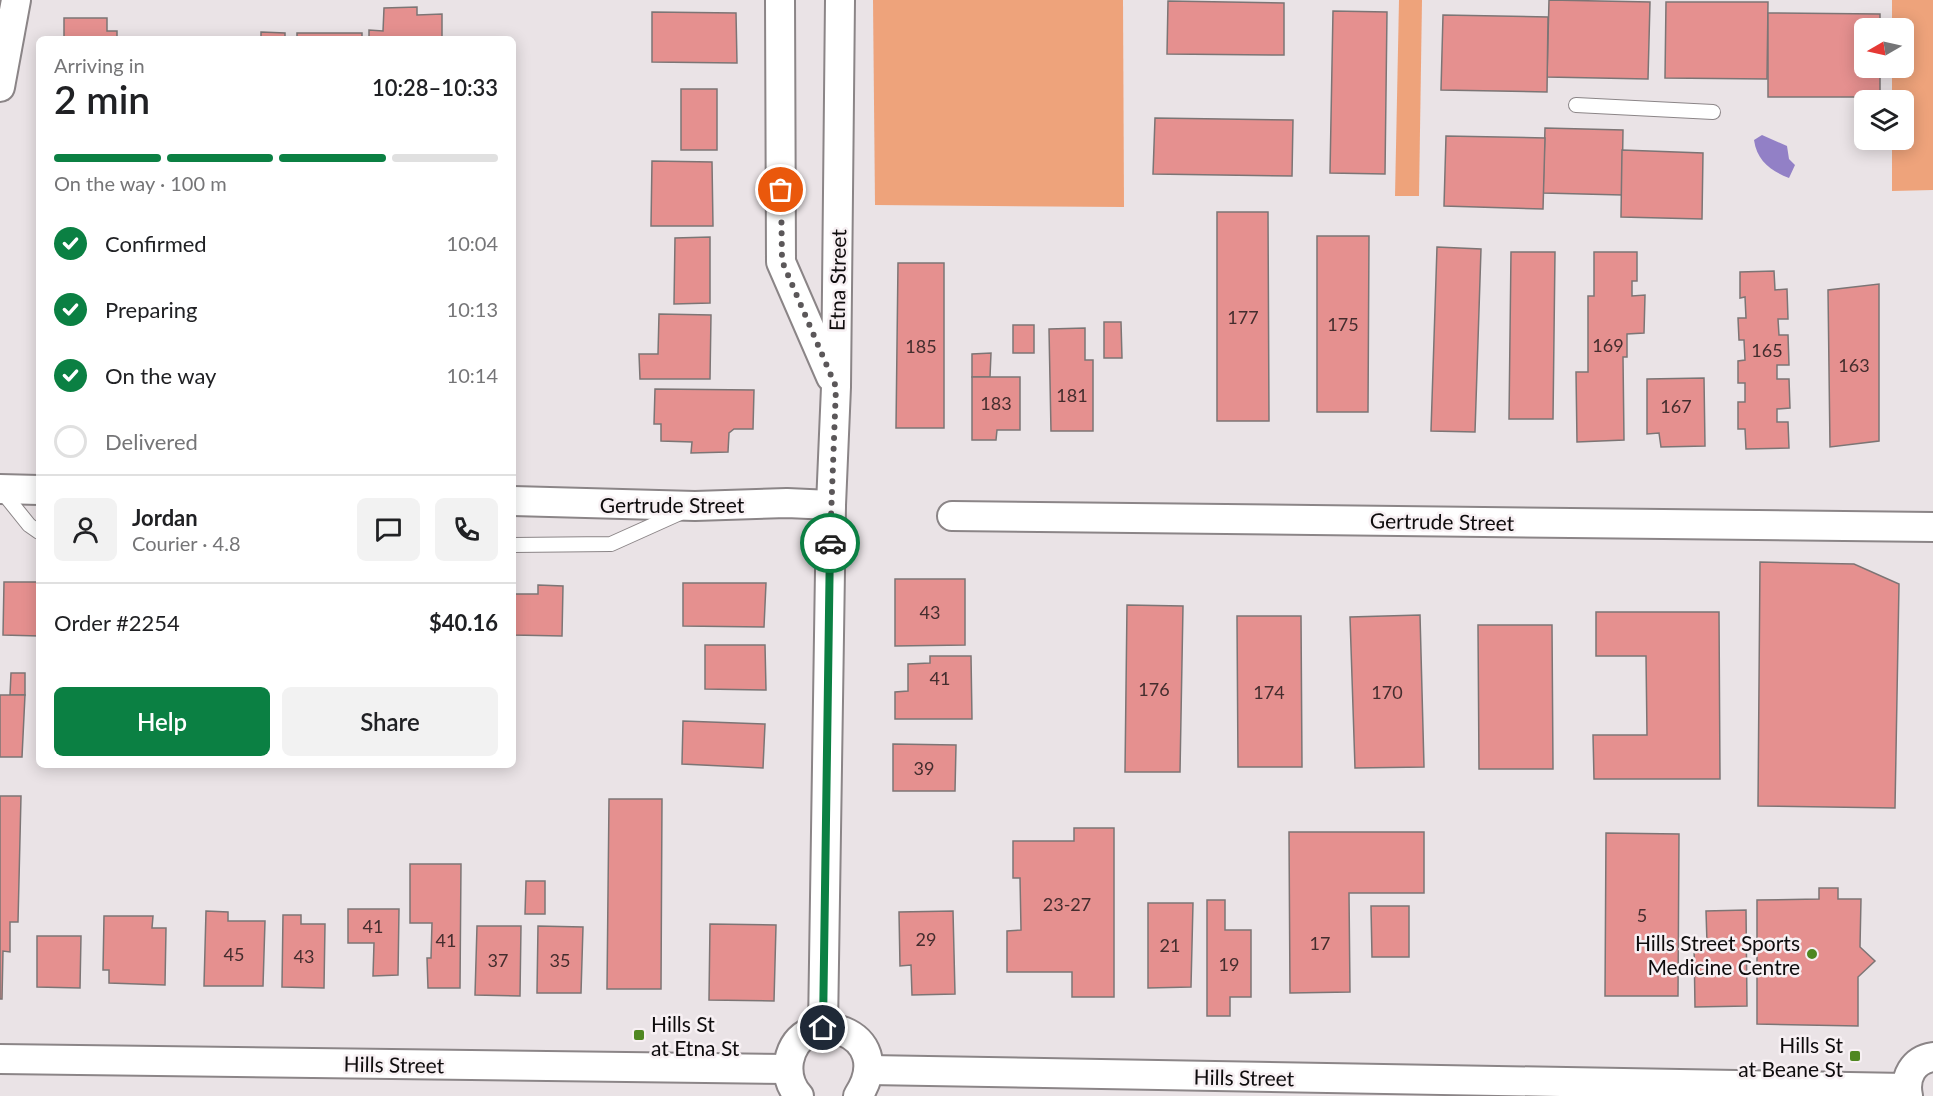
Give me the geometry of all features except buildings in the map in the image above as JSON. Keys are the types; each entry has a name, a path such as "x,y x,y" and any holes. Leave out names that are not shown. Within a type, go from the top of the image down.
{"street":[{"path":"0,87 16,0"},
{"path":"780,0 782,261 836,387"},
{"name":"Etna Street","path":"823,1028 831,505 836,387 840,0"},
{"path":"0,489 36,490"},
{"name":"Gertrude Street","path":"516,501 695,506 787,503 831,505"},
{"name":"Gertrude Street","path":"952,516 1933,527"},
{"path":"799,1096 789,1080 788,1069 794,1046 802,1037 823,1028 835,1028 846,1032 863,1048 868,1059 864,1083"},
{"path":"1907,1092 1907,1079 1911,1070 1919,1062 1933,1057"},
{"name":"Hills Street","path":"0,1059 788,1069"},
{"name":"Hills Street","path":"864,1083 1907,1092"}],"lane":[{"path":"1576,105 1713,112"},
{"path":"0,489 29,525 36,530"},
{"path":"516,544 611,544 695,506"}],"shaded area":[{"path":"873,0 1123,0 1124,207 875,205"},
{"path":"1399,0 1422,0 1419,196 1395,196"},
{"path":"1892,0 1933,0 1933,190 1892,191 1892,150 1914,150 1914,90 1892,90 1892,78 1914,78 1914,18 1892,18"},
{"path":"1762,135 1787,146 1789,159 1795,165 1789,178 1776,172 1758,154 1754,140"}],"way so far":[{"path":"781,190 782,261 836,387 830,543"}],"place":[{"name":"Hills Street Sports Medicine Centre","path":"1812,954"},
{"name":"Hills St at Etna St","path":"639,1035"},
{"name":"Hills St at Beane St","path":"1855,1056"}],"route":[{"path":"823,1028 830,543"}]}
